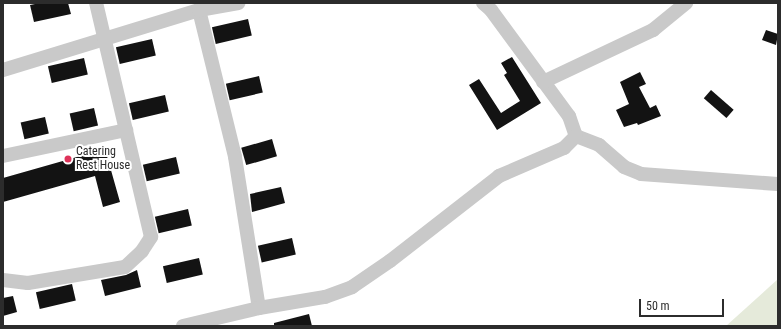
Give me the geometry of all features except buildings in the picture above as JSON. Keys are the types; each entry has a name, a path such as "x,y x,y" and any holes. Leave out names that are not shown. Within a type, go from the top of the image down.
{"street":[{"path":"3,280 28,283 125,267 142,251 150,237 96,3"},
{"path":"3,70 199,10 238,3"},
{"path":"483,3 491,10 569,116 576,136 599,145 624,167 641,174 778,184"},
{"path":"543,82 653,30 686,3"},
{"path":"199,10 235,157 259,308"},
{"path":"3,156 126,130"},
{"path":"183,326 259,308 325,297 352,287 390,261 499,176 564,148 576,136"}],"green space":[{"path":"778,279 778,326 726,326"}],"place":[{"name":"Catering Rest House","path":"68,159"}]}
